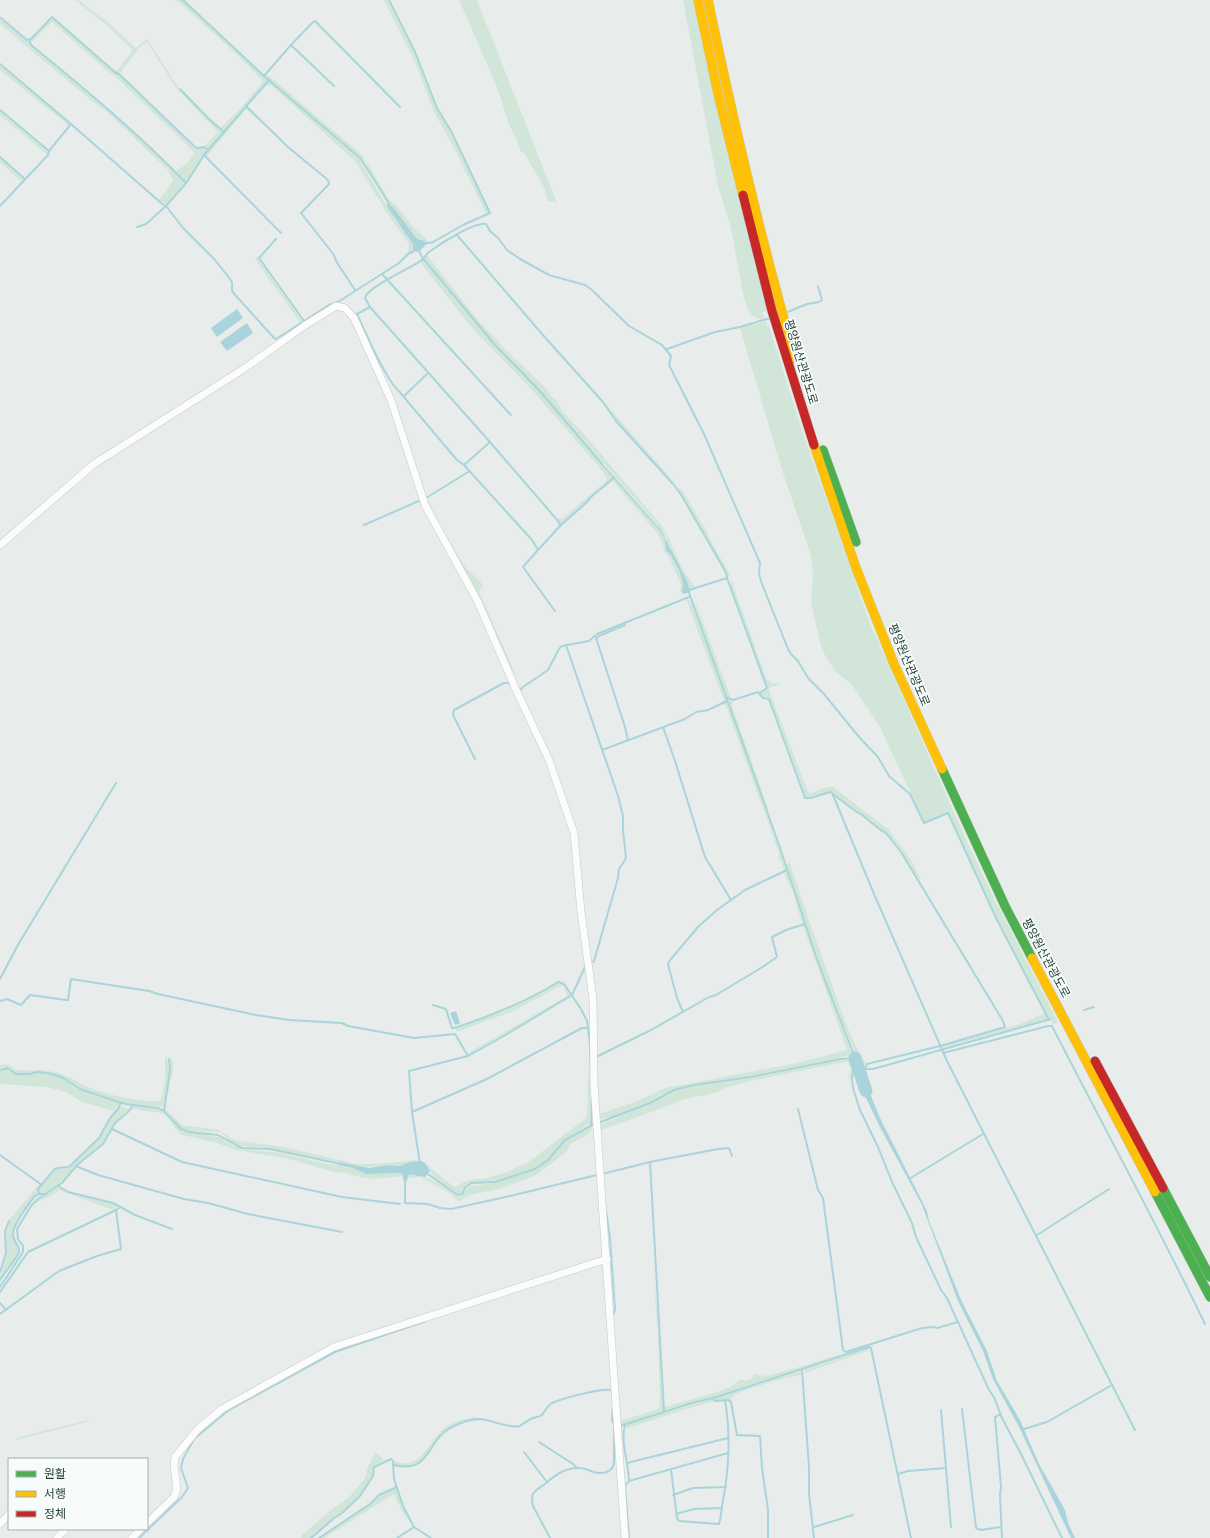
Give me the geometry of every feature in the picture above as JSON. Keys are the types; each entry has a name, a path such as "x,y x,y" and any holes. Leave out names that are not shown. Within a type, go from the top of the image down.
{"highway":[{"name":"평양원산관광도로","path":"698,0 718,98 826,483 856,568 894,664 1005,906 1210,1297"},
{"path":"708,0 728,97 777,309"},
{"path":"780,320 864,566 901,660 942,752 1013,905 1210,1277"}],"street":[{"path":"0,544 94,464 245,368 325,312 336,306 340,306 350,312 354,318 391,400 425,505 478,602 517,692 549,760 574,833 581,912 593,999 594,1084 625,1538"},
{"path":"148,1522 174,1497 177,1489 174,1466 175,1457 198,1428 222,1409 334,1347 607,1259"},
{"path":"0,1524 8,1515"},
{"path":"132,1538 140,1530"},
{"path":"57,1538 64,1531"}],"green space":[{"path":"75,0 79,0 103,18 136,48 147,39 148,40 179,89 223,132 208,149 204,146 217,133 216,130 177,89 147,42 141,46 120,73 116,72 133,50 102,21"},
{"path":"174,0 182,0 185,2 268,80 224,131 220,128 241,108 263,81 235,53 179,2"},
{"path":"384,0 387,0 414,53 437,109 450,132 489,212 486,213 455,150 434,112 416,64"},
{"path":"459,0 477,0 557,203 548,201 545,189 524,153 521,152 510,127 497,87"},
{"path":"683,0 697,0 767,311 761,313 765,318 761,319 753,316 747,309 731,228 718,186"},
{"path":"52,18 119,74 192,146 197,149 204,148 208,151 203,155 186,182 176,171 186,164 194,152 116,77 52,22 31,43 30,40"},
{"path":"0,19 28,41 30,46 129,129 185,183 166,204 159,200 173,180 168,170 106,111 0,24"},
{"path":"0,65 70,124 68,125 0,70"},
{"path":"268,75 362,155 390,201 396,205 411,225 428,241 427,242 418,239 401,219 372,178 365,161 337,139 269,79 266,76"},
{"path":"269,81 360,160 388,208 413,244 412,251 408,254 409,244 389,216 355,161 271,85 266,86 247,106"},
{"path":"246,107 265,126 246,109 206,157 204,155"},
{"path":"0,112 47,151 47,154 0,115"},
{"path":"0,158 23,179 21,181 0,162"},
{"path":"427,255 476,318 507,351 546,388 550,395 556,400 563,412 585,435 662,526 683,570 695,587 689,588 666,537 657,524 539,389 495,345 424,259"},
{"path":"258,256 258,259 302,321 300,322 255,259"},
{"path":"423,260 494,345 539,390 612,477 592,495 585,504 560,525 557,519 563,518 607,480 604,473 533,391 472,328 420,262"},
{"path":"766,321 767,324 765,326 769,326 801,427 869,621 968,844 1058,1022 1052,1025 1052,1018 1048,1018 997,918 948,812 924,822 880,727 852,685 835,671 822,650 811,603 813,572 811,556 781,467 740,328"},
{"path":"607,406 677,485 657,466 609,411"},
{"path":"614,479 659,530 665,539 667,550 683,580 684,587 682,592 680,593 681,585 657,533 612,480"},
{"path":"678,486 684,493 731,576 727,577 727,573 687,506"},
{"path":"449,544 451,544 466,568 480,581 483,586 479,592 516,675 514,674 479,600"},
{"path":"733,581 733,585 766,678 772,683 782,684 769,688 770,693 808,792 810,793 824,788 833,787 888,829 911,860 921,879 919,879 892,839 862,814 830,792 807,798 805,796 771,702 769,698 761,695 762,691 768,688 730,584"},
{"path":"686,599 688,599 693,605 726,700 724,701"},
{"path":"696,604 731,698 726,696 695,605"},
{"path":"728,699 733,701 732,706 768,808 767,812"},
{"path":"727,702 786,869 784,870 781,861 778,858 779,853 726,706 723,704"},
{"path":"790,863 841,1011 850,1033 866,1063 865,1065 855,1054 818,958 786,864"},
{"path":"787,872 804,924 802,924 794,895 784,873"},
{"path":"805,925 852,1055 752,1076 694,1084 661,1095 649,1102 610,1118 599,1118 598,1114 635,1102 665,1088 797,1063 847,1050 803,926"},
{"path":"558,983 564,985 570,995 569,996 469,1055 468,1053 567,996 565,988 562,985 513,1011 457,1032 455,1028 505,1011"},
{"path":"1044,1013 1047,1018 1045,1020 942,1048 941,1046 1020,1024"},
{"path":"167,1057 169,1070 164,1105 160,1107 125,1103 82,1089 63,1077 36,1071 17,1073 10,1067 0,1068 0,1065 7,1064 16,1070 43,1071 59,1073 100,1092 129,1098 156,1101 160,1100 162,1097 165,1080 165,1058"},
{"path":"170,1057 173,1068 167,1096 166,1109 182,1125 219,1130 232,1139 240,1141 284,1147 356,1164 377,1164 411,1160 419,1162 397,1166 365,1167 268,1148 241,1146 228,1140 221,1132 189,1131 182,1129 165,1109 171,1069"},
{"path":"840,1059 852,1060 854,1068 850,1081 849,1076 851,1069 848,1062 844,1062 746,1082 725,1088 719,1092 681,1100 599,1131 599,1125 650,1104 674,1091 693,1086 753,1078"},
{"path":"8,1068 16,1074 28,1075 36,1073 52,1075 63,1079 86,1093 119,1103 114,1111 82,1102 66,1092 47,1087 0,1084 0,1070"},
{"path":"589,1073 591,1102 590,1123 564,1140 548,1159 534,1168 502,1179 487,1182 470,1182 465,1186 461,1193 458,1194 436,1180 426,1164 454,1187 469,1180 483,1179 507,1172 527,1163 585,1119 588,1108"},
{"path":"121,1106 129,1109 114,1123 102,1143 76,1164 61,1182 47,1193 40,1193 39,1189 56,1169 68,1168 99,1139 111,1118"},
{"path":"133,1106 157,1109 163,1112 182,1131 219,1137 234,1146 243,1149 279,1153 339,1165 353,1168 366,1174 402,1173 404,1176 370,1179 346,1173 334,1172 285,1158 236,1150 217,1143 180,1134 166,1116 161,1113 135,1109 130,1110"},
{"path":"591,1127 592,1129 589,1134 572,1143 566,1152 536,1175 500,1189 470,1195 458,1201 451,1194 421,1177 407,1178 409,1174 418,1175 441,1185 460,1197 470,1186 496,1183 535,1169 549,1160 565,1141"},
{"path":"39,1184 41,1185 37,1189 37,1194 14,1226 12,1236 19,1250 14,1260 0,1279 7,1251 6,1234 9,1220"},
{"path":"57,1188 76,1195 113,1204 117,1208 113,1210 59,1190 51,1196 37,1202"},
{"path":"653,1273 660,1336 663,1411 621,1425 620,1419 626,1419 659,1409 660,1407 658,1334"},
{"path":"870,1345 871,1347 867,1347 717,1397 665,1410 665,1407 717,1392 734,1385 739,1380 749,1380 754,1374 765,1376"},
{"path":"867,1349 870,1350 805,1373 805,1370"},
{"path":"799,1372 802,1373 801,1375 743,1391 731,1398 732,1402 727,1399 714,1399"},
{"path":"712,1399 716,1401 689,1408 625,1429 627,1425 631,1423"},
{"path":"475,1417 481,1419 456,1424 448,1428 435,1441 426,1455 415,1465 394,1465 393,1460 403,1463 411,1462 417,1459 446,1427 456,1421"},
{"path":"95,1420 16,1440 18,1437 80,1422"},
{"path":"376,1452 384,1460 373,1466 373,1476 363,1491 347,1508 310,1538 301,1538 302,1535 326,1514 350,1496 365,1478 368,1466"},
{"path":"397,1488 402,1506 413,1526 402,1511 394,1494 324,1538 320,1538 380,1496"}],"water":[{"path":"386,203 392,206 418,239 427,242 417,252 413,250 413,244"},
{"path":"237,309 243,318 217,337 211,328"},
{"path":"247,323 253,333 227,351 220,342"},
{"path":"601,462 661,530 687,581 689,588 691,589 690,592 683,594 682,592 682,577 670,554 666,551 665,539 659,530 600,463"},
{"path":"456,1011 460,1023 455,1025 450,1013"},
{"path":"867,1074 865,1081 880,1118 927,1211 929,1221 962,1302 987,1351 997,1381 1020,1420 1039,1464 1065,1510 1068,1523 1075,1538 1071,1538 1020,1429 993,1379 983,1351 958,1301 922,1205 880,1127 856,1077"},
{"path":"421,1161 425,1163 430,1171 425,1177 409,1174 406,1183 404,1182 402,1173 366,1174 353,1168 339,1165 339,1162 369,1168 387,1165 400,1166 410,1162"}],"waterway":[{"path":"183,0 264,76 361,159 390,205"},
{"path":"389,0 415,52 437,108 451,131 490,213 463,225 433,242 424,244"},
{"path":"1,18 27,40 31,39 52,17 119,74 193,145 197,148 204,147 208,150"},
{"path":"291,45 315,21 400,107"},
{"path":"29,39 31,45 130,129 186,183"},
{"path":"264,76 291,45 334,86"},
{"path":"0,64 71,124"},
{"path":"137,227 146,224 166,206 187,182 204,155 269,80"},
{"path":"180,89 224,132"},
{"path":"246,106 288,147 328,180 329,184 301,213 334,255 336,261 355,290"},
{"path":"0,110 49,151"},
{"path":"0,206 48,155 49,151 71,124 166,206 183,228 215,260 232,282 232,291 276,339 329,305 338,302 399,263 408,254 416,250"},
{"path":"204,155 281,233"},
{"path":"0,157 25,179"},
{"path":"560,526 558,521 489,441 370,307 365,298 367,294 381,283 418,263 428,253 441,244 457,234 481,224 486,224 490,231 498,238 507,250 520,259 549,275 585,285 629,326 662,345 671,356 669,365 704,434 760,563 759,574 762,584 788,649 798,661 808,678 824,694 859,737 878,757 889,776 910,794 924,823 948,813 996,918 1049,1020"},
{"path":"457,235 603,402 616,421 680,493 720,562 727,578 689,590"},
{"path":"276,239 259,258 304,321"},
{"path":"418,249 423,259 495,345 539,390 602,464"},
{"path":"382,274 511,415"},
{"path":"785,313 822,300 818,286"},
{"path":"370,307 357,314 382,367 394,386 457,460 464,465 532,540 538,550 523,567 555,611"},
{"path":"667,349 715,332 740,327 770,318"},
{"path":"404,396 428,373"},
{"path":"464,465 490,442"},
{"path":"426,498 468,472"},
{"path":"538,550 561,525 614,477"},
{"path":"364,525 421,500"},
{"path":"727,578 767,688 760,693"},
{"path":"598,1123 650,1103 674,1090 694,1085 751,1077 840,1059 855,1058 817,959 779,845 688,590"},
{"path":"519,691 548,670 562,646 589,641 597,634 689,597"},
{"path":"625,625 596,638 628,740"},
{"path":"420,1164 412,1112 409,1071 468,1056 572,995 585,967 594,961 618,878 619,869 626,857 623,816 618,796 566,645"},
{"path":"475,759 453,715 454,710 504,683 509,683 511,685"},
{"path":"726,697 733,700 758,692 763,698 769,699 805,798 811,798 830,792 886,833 901,852 1003,1021 1005,1027 940,1046 867,1064 865,1069"},
{"path":"602,750 685,719 696,712 708,710 727,701"},
{"path":"663,727 705,857 731,900"},
{"path":"0,979 19,943 116,783"},
{"path":"833,795 874,894 947,1061 1135,1430"},
{"path":"683,1012 677,998 668,963 698,927 717,910 745,890 787,870"},
{"path":"596,1057 651,1030 709,997 716,995 761,968 777,957 772,937 786,930 805,924"},
{"path":"0,1001 7,999 21,1005 30,995 68,1000 71,979 149,991 256,1015 289,1020 342,1023 348,1026 414,1038 455,1034 468,1056"},
{"path":"433,1005 446,1009 452,1028 454,1028 508,1008 558,982 564,984 581,1009 587,1021 590,1045 591,1084"},
{"path":"1084,1010 1094,1007"},
{"path":"1051,1019 873,1069 865,1069 859,1066 853,1071 852,1079 853,1088 860,1110 912,1223 916,1237 941,1290 947,1298 989,1390 994,1397 1001,1416 1062,1538"},
{"path":"943,1053 1052,1026 1149,1212 1205,1324"},
{"path":"412,1112 487,1079 582,1028 588,1028"},
{"path":"855,1058 866,1091"},
{"path":"164,1111 170,1070 169,1059"},
{"path":"0,1070 8,1068 16,1074 29,1074 37,1072 52,1074 63,1078 82,1090 125,1104 158,1108 164,1111 181,1129 189,1132 218,1135 242,1148 270,1149 341,1164"},
{"path":"591,1126 592,1101"},
{"path":"39,1194 38,1189 54,1170 57,1168 70,1166 99,1138 121,1102"},
{"path":"0,1287 23,1252 23,1246 18,1239 17,1229 31,1206 38,1199 62,1183 77,1165 103,1144 115,1123 128,1112 133,1105"},
{"path":"798,1109 818,1190 823,1198 843,1350 846,1352 922,1328 937,1328 958,1322"},
{"path":"425,1172 458,1195 462,1194 465,1188 471,1183 495,1182 535,1169 548,1160 565,1140 594,1124"},
{"path":"112,1129 182,1162 342,1197 400,1204"},
{"path":"909,1179 983,1134"},
{"path":"602,1174 650,1162 718,1149 729,1148 732,1156"},
{"path":"0,1155 42,1185"},
{"path":"650,1162 664,1411"},
{"path":"76,1166 98,1175 184,1199 208,1203 248,1214 342,1232"},
{"path":"405,1181 405,1203 428,1204 440,1208 451,1209 597,1175"},
{"path":"58,1186 68,1192 113,1203 135,1215 172,1229"},
{"path":"1037,1235 1109,1189"},
{"path":"0,1280 19,1252 13,1235 15,1226 35,1196 39,1194 46,1194"},
{"path":"0,1292 28,1252 119,1208"},
{"path":"0,1314 59,1271 97,1256 121,1249 116,1210"},
{"path":"606,1211 610,1238 615,1309 613,1313"},
{"path":"0,1272 6,1253 5,1231 9,1221"},
{"path":"0,1303 6,1310"},
{"path":"148,1529 182,1497 188,1488 181,1468 183,1459 194,1439 229,1410 335,1352 426,1321"},
{"path":"620,1426 692,1403 717,1397 869,1347 871,1348 911,1538"},
{"path":"802,1370 809,1467 809,1494 814,1538"},
{"path":"1024,1429 1047,1422 1112,1385"},
{"path":"393,1465 415,1465 422,1460 443,1433 462,1423 481,1419 516,1427 542,1415 552,1403 557,1401 602,1390 613,1391"},
{"path":"713,1398 715,1401 728,1400 731,1402 737,1435 760,1436 762,1468 768,1510 768,1538"},
{"path":"671,1469 677,1518 679,1521 719,1524 726,1480 729,1440 725,1400"},
{"path":"613,1405 612,1420 615,1427"},
{"path":"962,1409 976,1528 981,1530 1001,1527"},
{"path":"941,1410 951,1527"},
{"path":"1001,1414 995,1417 1001,1487 1002,1538"},
{"path":"625,1425 624,1446 629,1474 629,1481 625,1486 629,1538"},
{"path":"550,1538 533,1506 533,1494 537,1489 565,1470 583,1468 598,1473 609,1471 614,1463 614,1428"},
{"path":"627,1463 728,1438"},
{"path":"539,1442 577,1468"},
{"path":"524,1452 547,1482"},
{"path":"629,1481 728,1453"},
{"path":"311,1538 360,1496 373,1476 374,1467 391,1459 393,1461 394,1479 403,1506 414,1527 431,1538"},
{"path":"898,1474 908,1471 946,1468"},
{"path":"319,1538 370,1504 379,1495 397,1487"},
{"path":"673,1495 693,1488 726,1487"},
{"path":"676,1514 694,1509 722,1508"},
{"path":"814,1527 853,1515"},
{"path":"397,1538 414,1527"},
{"path":"139,1538 147,1530"}],"traffic: fast":[{"path":"823,450 856,542"},
{"path":"942,769 1005,906 1032,958"},
{"path":"1163,1188 1210,1277"},
{"path":"1155,1192 1210,1297"}],"traffic: slow":[{"path":"698,0 719,98 743,195"},
{"path":"708,0 748,180 795,358"},
{"path":"814,445 856,568 894,664 942,769"},
{"path":"1032,958 1155,1192"}],"traffic: jam":[{"path":"743,195 772,311 814,445"},
{"path":"1095,1061 1163,1188"}]}
